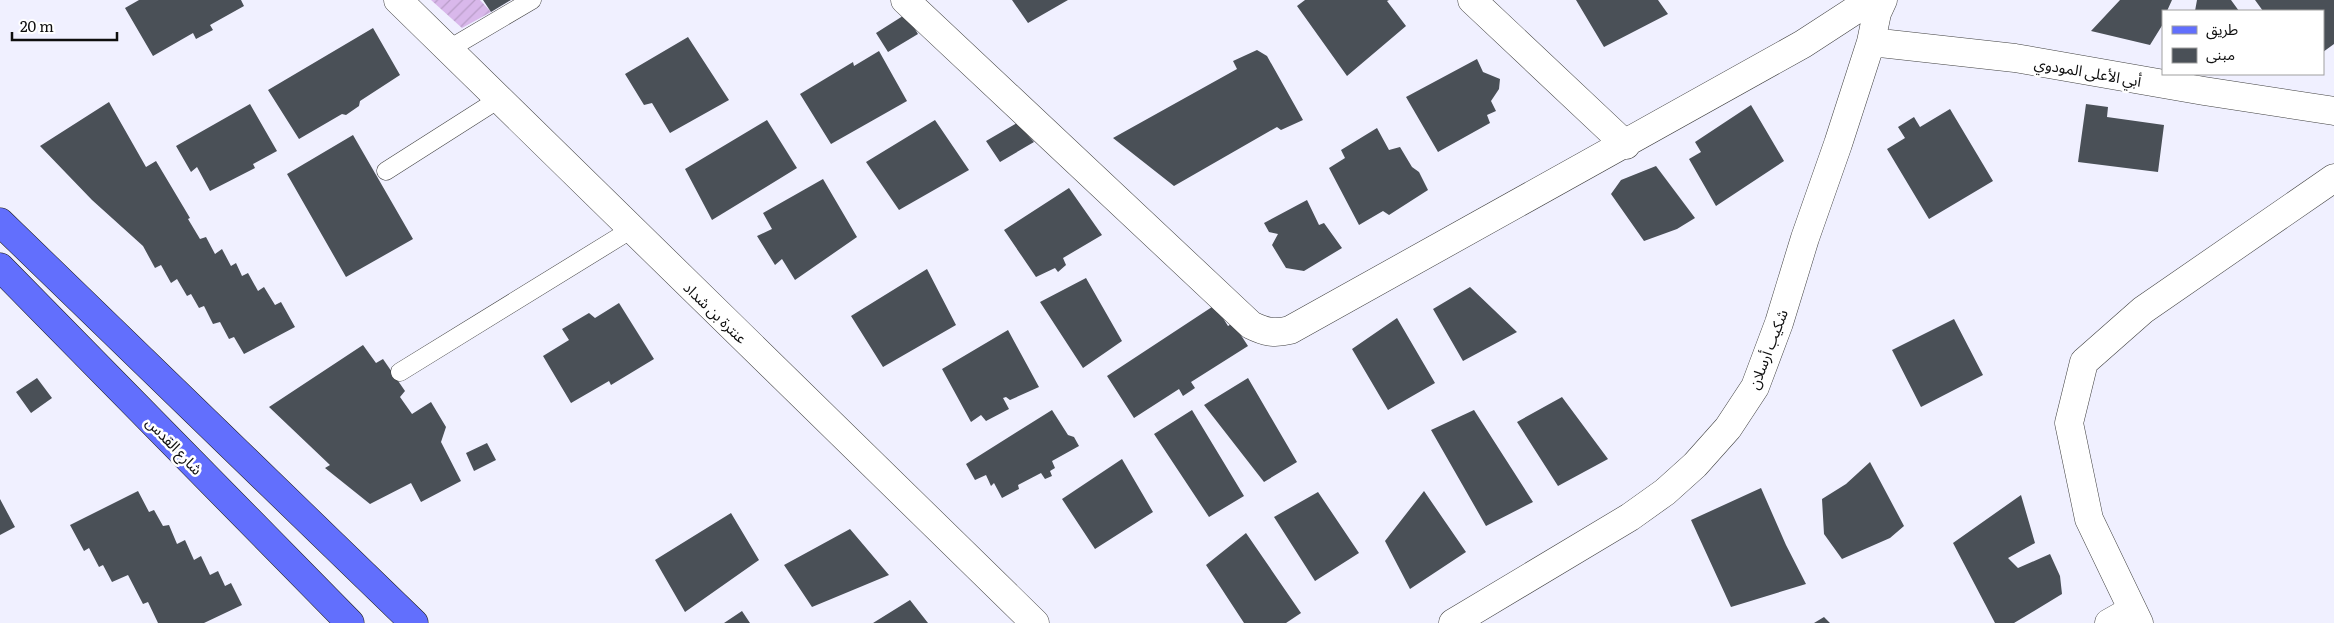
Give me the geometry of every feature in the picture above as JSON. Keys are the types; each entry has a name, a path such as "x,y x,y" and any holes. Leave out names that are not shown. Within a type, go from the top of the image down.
{"main road":[{"path":"0,222 414,623"},
{"name":"شارع القدس","path":"0,267 350,623"}],"street":[{"name":"عنترة بن شداد","path":"398,0 1035,623"},
{"path":"904,0 1251,325 1265,332 1277,334 1290,330 1626,145 1872,4"},
{"path":"1472,0 1626,145"},
{"name":"شكيب أرسلان","path":"1453,623 1630,517 1664,492 1695,465 1728,428 1755,387 1775,332 1871,42 1872,4"},
{"name":"أبي الأعلى المودوي","path":"1871,42 2014,58 2204,91 2334,111"},
{"path":"2127,619 2089,519 2069,423 2084,362 2143,310 2334,178"}],"lane":[{"path":"449,49 532,0"},
{"path":"386,171 499,99"},
{"path":"400,372 632,229"}],"shaded area":[{"path":"431,0 480,0 491,12 462,28"}],"building":[{"path":"139,0 241,0 244,6 210,25 213,30 196,39 193,33 153,56 125,8"},
{"path":"483,0 511,0 491,12"},
{"path":"1012,0 1068,0 1028,23"},
{"path":"1305,0 1389,0 1387,1 1406,26 1347,76 1297,6"},
{"path":"1576,0 1658,0 1668,14 1604,47"},
{"path":"2120,0 2172,0 2167,10 2162,10 2162,26 2150,45 2091,31"},
{"path":"2197,0 2231,0 2238,10 2195,10"},
{"path":"2255,0 2334,0 2334,44 2324,51 2324,10 2262,10"},
{"path":"906,14 918,34 888,52 876,33"},
{"path":"373,28 400,75 360,101 359,106 346,115 342,114 299,139 268,90"},
{"path":"688,37 729,100 670,133 652,103 644,105 625,74"},
{"path":"1257,50 1267,56 1303,120 1281,130 1277,127 1174,186 1113,138 1237,69 1233,61"},
{"path":"879,51 907,101 831,144 800,94 853,62 854,66"},
{"path":"1477,59 1483,72 1500,79 1499,89 1491,101 1496,111 1487,115 1490,123 1438,152 1406,97"},
{"path":"109,102 146,167 156,161 190,218 188,219 200,239 206,237 215,254 222,249 231,266 236,263 242,276 248,273 258,291 264,287 275,305 281,302 295,327 244,354 234,337 229,339 220,322 213,324 204,306 199,308 191,294 187,296 177,279 171,283 161,265 155,268 143,246 92,200 40,146"},
{"path":"250,104 277,151 253,164 255,168 210,191 197,167 191,172 176,146"},
{"path":"2086,104 2108,107 2107,117 2164,125 2158,172 2078,162"},
{"path":"1751,105 1784,161 1716,206 1689,159 1701,152 1695,142"},
{"path":"1950,109 1993,181 1929,219 1887,149 1905,138 1898,127 1914,117 1920,127"},
{"path":"767,120 797,168 712,220 685,169"},
{"path":"935,120 969,170 899,210 866,162"},
{"path":"1017,123 1034,142 1000,162 986,141"},
{"path":"1377,128 1389,150 1400,147 1412,167 1419,172 1428,190 1389,215 1383,211 1359,225 1329,168 1345,158 1341,150"},
{"path":"353,135 413,239 346,277 287,174"},
{"path":"1656,166 1695,218 1677,229 1644,241 1611,194 1621,180"},
{"path":"823,179 857,237 795,280 782,259 775,265 757,236 772,229 763,213"},
{"path":"1069,188 1102,235 1063,258 1066,265 1058,272 1055,268 1036,277 1004,230"},
{"path":"1307,200 1319,225 1324,223 1342,248 1304,271 1286,268 1272,245 1278,234 1269,232 1264,223"},
{"path":"927,269 956,325 883,367 851,316"},
{"path":"1086,278 1122,341 1083,368 1040,302"},
{"path":"1470,287 1517,332 1463,361 1433,309"},
{"path":"619,303 654,359 611,385 609,381 571,403 543,356 569,340 562,329 589,313 595,318"},
{"path":"1215,305 1228,326 1233,323 1248,346 1191,382 1195,388 1183,396 1179,389 1134,418 1107,376"},
{"path":"1397,318 1435,383 1388,410 1352,349"},
{"path":"1954,319 1983,375 1921,407 1892,350"},
{"path":"1008,330 1039,387 1010,400 1006,397 1003,398 1009,409 986,421 981,415 971,422 942,369"},
{"path":"363,345 376,363 383,359 405,391 400,397 412,414 431,402 446,427 441,442 461,481 421,502 411,483 370,504 325,468 330,465 269,407"},
{"path":"37,378 52,398 31,413 16,392"},
{"path":"1248,378 1297,462 1264,482 1204,405"},
{"path":"1562,397 1608,459 1558,486 1517,422"},
{"path":"1052,410 1068,435 1074,437 1079,446 1052,461 1055,468 1050,471 1052,476 1045,479 1041,473 1018,485 1019,489 1002,498 994,483 991,486 986,475 975,480 966,464"},
{"path":"1192,410 1244,496 1209,517 1154,434"},
{"path":"1474,410 1533,502 1486,526 1431,430"},
{"path":"487,443 496,460 474,471 466,453"},
{"path":"1122,459 1153,512 1095,549 1062,499"},
{"path":"1870,462 1904,526 1890,538 1842,559 1824,534 1822,499 1846,484"},
{"path":"1761,488 1786,545 1806,584 1731,607 1691,520"},
{"path":"138,491 149,512 154,510 163,526 169,525 177,544 185,540 194,560 201,556 210,575 218,571 225,586 231,583 242,605 204,623 158,623 148,602 143,604 128,575 112,582 103,565 99,567 89,548 84,551 70,525"},
{"path":"1424,491 1466,552 1410,589 1385,541"},
{"path":"1318,492 1359,553 1315,581 1274,517"},
{"path":"2021,495 2035,543 2008,558 2018,568 2050,554 2060,576 2062,594 2014,623 1995,623 1953,543"},
{"path":"0,499 15,527 0,535"},
{"path":"731,513 759,560 685,612 655,560"},
{"path":"850,529 889,575 812,607 784,565"},
{"path":"1246,533 1301,613 1286,623 1244,623 1206,565"},
{"path":"910,600 928,623 873,623"},
{"path":"742,611 750,623 724,623"},
{"path":"1824,617 1830,623 1814,623"}]}
